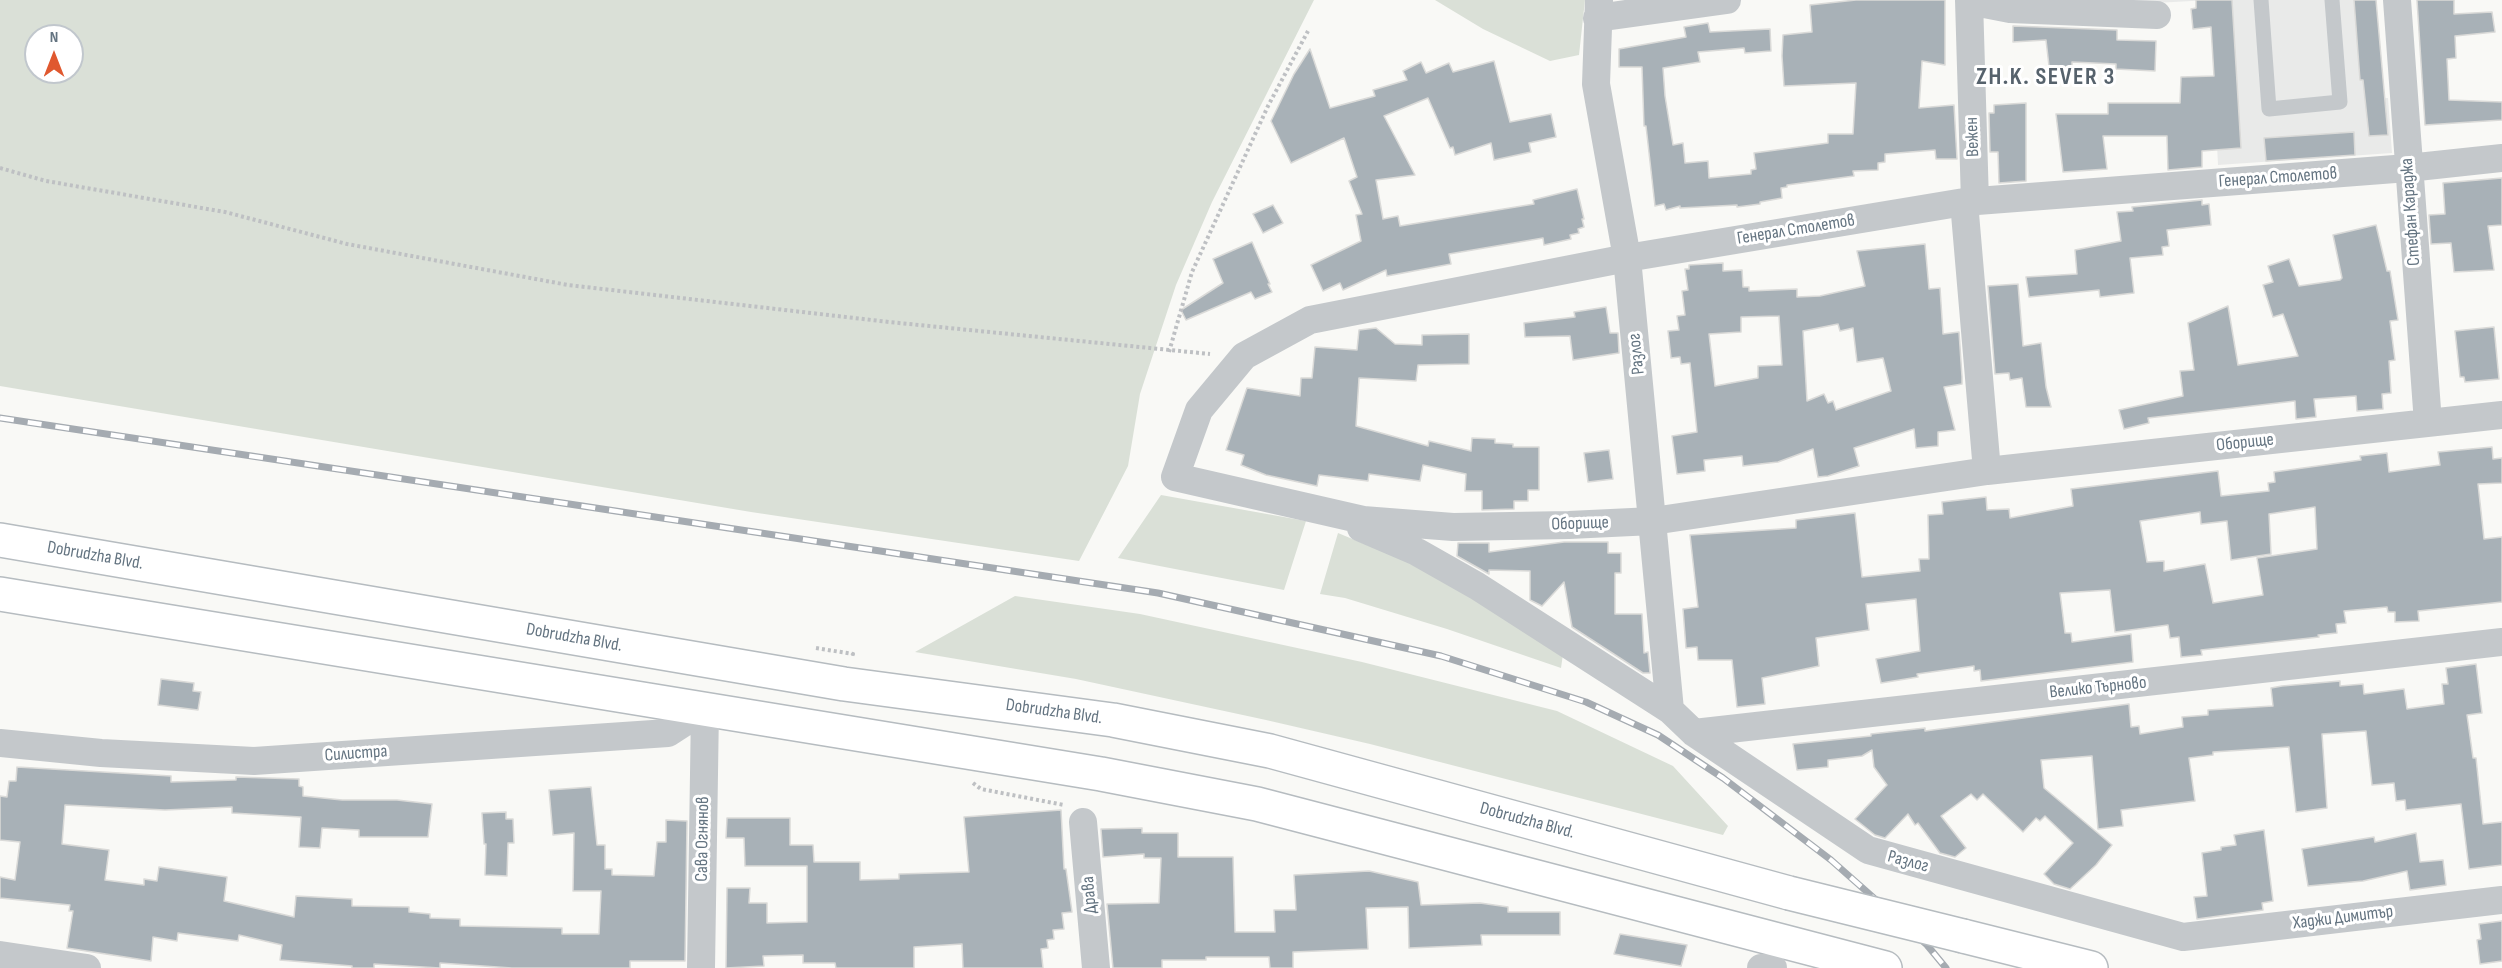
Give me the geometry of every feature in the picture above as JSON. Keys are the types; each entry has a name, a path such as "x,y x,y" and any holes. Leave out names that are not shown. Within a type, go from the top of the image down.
{"main road":[{"name":"Dobrudzha Blvd.","path":"0,540 844,684 1113,720 1270,751 1789,893 2091,968"},
{"path":"0,594 1089,772 1257,804 1779,960 1885,968"}],"street":[{"path":"1598,9 1726,0"},
{"name":"Стефан Караджа","path":"2397,0 2427,423"},
{"name":"Вежен","path":"1970,202 1969,1 2010,9 2157,15"},
{"name":"Разлог","path":"1598,9 1596,84 1627,258 1670,710"},
{"name":"Генерал Столетов","path":"1175,477 1199,410 1244,356 1311,320 1627,258 1970,202 2408,168 2502,158"},
{"path":"1970,202 1987,471"},
{"name":"Оборище","path":"1175,477 1363,520 1453,527 1653,520 1987,471 2502,415"},
{"name":"Разлог","path":"1317,510 1417,552 1478,586 1670,710 1694,733 1868,850 2183,937"},
{"name":"Велико Търново","path":"1694,733 2502,642"},
{"name":"Силистра","path":"0,743 101,753 254,761 668,733 705,709"},
{"name":"Сава Огнянов","path":"701,968 705,709"},
{"name":"Драва","path":"1083,822 1096,968"},
{"name":"Хаджи Димитър","path":"2183,937 2502,900"},
{"path":"0,955 87,968"},
{"path":"1761,968 1779,960"}],"lane":[{"path":"2261,0 2269,109 2340,102 2332,0"}],"path":[{"path":"1169,352 1192,272 1268,106 1308,31"},
{"path":"0,168 46,181 225,213 347,244 568,285 1169,352 1244,356"}],"shaded area":[{"path":"0,0 1314,0 1212,202 1176,285 1140,394 1128,466 1079,561 751,512 0,386"},
{"path":"1435,0 1585,0 1579,55 1550,61 1483,29"},
{"path":"2125,0 2210,0 2155,3"},
{"path":"2210,0 2376,0 2384,98 2388,98 2392,153 2218,165"},
{"path":"1161,495 1306,521 1284,590 1118,558"},
{"path":"1338,533 1425,569 1563,654 1561,668 1447,629 1345,598 1320,594"},
{"path":"1015,596 1140,614 1362,662 1557,711 1673,766 1728,826 1723,835 1370,744 1266,720 1076,679 915,652"}],"building":[{"path":"1856,0 1945,0 1945,65 1922,61 1919,108 1954,105 1957,159 1936,159 1935,150 1885,154 1885,162 1878,163 1878,170 1853,171 1854,176 1787,185 1781,188 1782,198 1760,202 1760,204 1737,207 1737,205 1680,208 1680,206 1666,210 1664,204 1655,206 1646,126 1644,126 1642,67 1619,67 1619,49 1686,37 1684,27 1708,23 1710,32 1770,29 1771,51 1745,53 1744,48 1698,52 1700,62 1663,68 1673,145 1683,143 1685,163 1708,161 1709,178 1751,174 1751,170 1756,169 1754,153 1828,143 1828,134 1853,134 1856,83 1784,86 1782,56 1783,35 1812,32 1810,5"},
{"path":"2196,0 2232,0 2241,148 2202,151 2202,167 2168,170 2167,136 2103,136 2107,169 2063,172 2056,114 2108,114 2108,103 2180,103 2181,77 2214,76 2211,27 2193,29 2191,9 2196,8"},
{"path":"2354,0 2376,0 2388,135 2369,136 2363,80 2360,80"},
{"path":"2417,0 2454,0 2454,14 2492,12 2495,32 2455,36 2456,58 2447,59 2449,100 2502,102 2502,120 2425,125"},
{"path":"2013,26 2117,30 2117,40 2156,41 2155,71 2116,69 2116,64 2072,62 2072,67 2049,66 2046,40 2013,42"},
{"path":"1310,49 1330,108 1375,96 1373,90 1407,80 1403,71 1421,62 1426,73 1449,63 1453,72 1494,61 1510,122 1551,114 1556,137 1529,143 1531,152 1494,160 1491,143 1455,155 1428,98 1384,116 1415,175 1376,180 1383,219 1398,216 1400,226 1534,204 1533,200 1577,189 1584,227 1578,229 1579,233 1570,235 1571,239 1544,245 1543,238 1449,254 1451,264 1387,276 1386,270 1343,290 1340,283 1323,291 1311,265 1361,241 1356,215 1362,214 1349,181 1357,177 1344,138 1291,163 1271,121 1294,74"},
{"path":"2026,103 2026,181 1999,183 1998,152 1990,152 1989,113 1994,113 1994,105"},
{"path":"2354,132 2355,155 2266,161 2264,138"},
{"path":"2502,178 2502,225 2488,226 2494,270 2454,272 2451,243 2431,244 2429,215 2445,214 2443,183"},
{"path":"2202,200 2202,205 2209,204 2211,225 2167,230 2169,246 2162,247 2163,255 2130,258 2134,293 2100,297 2099,290 2029,297 2026,277 2077,274 2075,250 2121,241 2117,212 2133,211 2132,207"},
{"path":"1273,205 1283,223 1263,233 1253,214"},
{"path":"2376,225 2387,271 2390,271 2398,320 2390,321 2395,360 2389,361 2391,393 2382,394 2383,409 2357,411 2356,396 2314,399 2316,417 2296,419 2295,401 2148,418 2149,423 2124,429 2119,410 2183,396 2180,371 2194,370 2188,323 2228,306 2238,365 2298,356 2283,314 2273,317 2263,285 2273,282 2268,266 2289,259 2299,286 2340,280 2342,278 2333,235"},
{"path":"1252,242 1272,292 1255,299 1251,292 1186,320 1181,310 1223,283 1213,259"},
{"path":"1925,244 1929,289 1940,288 1943,334 1959,332 1962,384 1944,387 1955,430 1938,432 1938,446 1916,448 1914,429 1854,448 1859,466 1828,476 1818,477 1813,449 1778,462 1743,466 1742,456 1704,460 1705,471 1677,474 1672,436 1697,432 1690,363 1681,364 1680,357 1671,358 1668,331 1679,330 1677,316 1685,315 1682,291 1688,290 1685,269 1689,269 1689,265 1723,263 1723,271 1742,270 1743,287 1749,287 1749,291 1797,289 1797,297 1820,296 1865,286 1857,251","holes":["1779,316 1782,365 1758,366 1758,378 1715,386 1709,334 1741,332 1741,317","1838,324 1840,331 1853,328 1857,362 1883,358 1891,391 1836,410 1833,401 1828,403 1824,394 1807,401 1803,331"]},
{"path":"2018,284 2023,346 2041,343 2046,387 2051,407 2026,407 2022,378 2010,380 2009,373 1995,374 1988,286"},
{"path":"1606,307 1610,333 1618,333 1619,353 1573,360 1570,336 1525,337 1524,323 1575,317 1574,312"},
{"path":"2494,327 2499,379 2465,382 2464,377 2460,377 2455,331"},
{"path":"1376,328 1395,344 1422,345 1422,335 1469,334 1469,364 1418,365 1416,381 1359,378 1356,426 1428,446 1429,441 1471,451 1472,438 1495,439 1495,443 1513,444 1513,447 1539,447 1539,490 1528,490 1528,501 1514,501 1514,509 1482,510 1482,491 1465,491 1466,474 1423,465 1420,481 1369,474 1368,481 1319,475 1317,486 1266,475 1241,465 1244,455 1226,450 1247,388 1300,396 1301,378 1312,378 1315,347 1357,350 1359,330"},
{"path":"2492,447 2493,459 2502,458 2502,483 2478,484 2484,539 2502,537 2502,602 2418,611 2419,621 2395,622 2395,612 2388,612 2387,607 2344,611 2346,623 2336,624 2337,633 2201,650 2202,655 2181,657 2179,637 2170,638 2168,625 2115,632 2110,590 2060,593 2065,633 2071,633 2072,642 2131,634 2133,662 1981,681 1980,670 1974,671 1974,666 1917,674 1918,677 1881,683 1876,659 1920,651 1916,599 1866,604 1869,630 1816,638 1819,666 1762,678 1765,704 1737,707 1732,660 1698,660 1697,647 1686,648 1683,609 1698,607 1690,535 1796,528 1796,520 1855,513 1862,577 1920,571 1919,559 1929,559 1928,515 1943,514 1942,502 1986,497 1987,510 2009,509 2010,518 2073,506 2071,489 2218,471 2221,496 2269,491 2268,483 2275,482 2274,472 2361,460 2360,456 2387,453 2389,472 2440,465 2438,452","holes":["2315,507 2317,549 2257,558 2263,595 2213,603 2205,564 2164,571 2164,561 2147,562 2140,521 2200,512 2201,524 2227,521 2231,560 2271,554 2269,514"]},
{"path":"1609,450 1613,479 1588,482 1584,453"},
{"path":"1564,542 1608,542 1608,553 1621,553 1621,573 1615,573 1615,614 1642,614 1644,653 1648,652 1650,673 1643,673 1572,627 1564,582 1542,606 1530,600 1530,571 1489,570 1489,574 1457,556 1458,543 1489,543 1489,552"},
{"path":"2476,664 2482,713 2467,715 2473,758 2476,758 2483,824 2502,822 2502,865 2469,869 2461,804 2406,810 2405,800 2396,801 2394,783 2372,785 2366,731 2322,734 2327,808 2296,812 2289,747 2213,752 2213,755 2189,758 2195,801 2121,810 2123,826 2098,829 2092,756 2041,760 2044,788 2112,845 2096,865 2070,889 2054,884 2044,874 2073,843 2045,816 2040,821 2036,818 2023,832 1983,794 1977,800 1971,794 1941,816 1966,848 1955,857 1940,853 1918,823 1915,825 1908,814 1885,838 1875,835 1855,819 1887,785 1874,767 1872,750 1862,756 1828,760 1828,767 1797,770 1793,744 1925,728 1925,731 2129,704 2131,727 2139,726 2140,734 2183,727 2182,717 2208,715 2208,710 2273,706 2271,688 2340,681 2340,686 2363,684 2364,694 2404,689 2407,709 2444,704 2442,684 2448,684 2446,668"},
{"path":"161,679 194,683 193,691 201,692 198,710 158,705"},
{"path":"17,767 171,776 171,782 236,780 236,777 299,779 299,786 303,787 303,796 342,800 397,800 432,804 428,837 359,837 359,830 322,828 320,848 299,847 301,817 232,813 232,807 165,810 65,805 62,844 109,850 105,880 144,885 144,879 157,881 159,867 227,877 224,901 294,917 296,896 352,899 352,906 409,907 409,912 430,914 430,918 460,919 460,926 562,928 562,934 599,934 601,891 573,891 574,833 553,835 549,790 591,787 597,845 605,845 605,869 612,869 612,875 654,876 657,842 666,842 666,820 687,821 685,961 630,961 630,968 512,968 440,963 440,968 374,964 374,968 352,968 352,966 280,960 282,945 239,935 238,941 178,933 177,941 153,937 151,961 67,948 73,911 69,911 70,905 0,898 0,877 15,880 20,842 0,840 0,796 7,797 9,781 16,781"},
{"path":"1061,810 1064,869 1066,869 1072,912 1062,913 1064,929 1053,930 1054,939 1047,940 1048,948 1041,949 1043,968 963,968 962,944 914,947 914,968 836,968 835,963 803,963 803,955 763,956 764,966 726,968 727,888 750,888 749,903 767,903 767,923 807,922 807,866 745,866 744,838 726,838 727,818 790,818 790,845 813,845 814,862 860,862 860,880 899,879 899,874 969,872 964,817"},
{"path":"506,812 506,819 513,819 514,843 508,843 507,876 485,875 486,844 484,844 482,813"},
{"path":"1142,828 1142,833 1178,833 1178,857 1233,857 1235,932 1275,932 1274,910 1296,910 1294,875 1369,871 1418,882 1421,905 1480,903 1508,907 1508,912 1560,912 1560,935 1481,935 1482,945 1409,948 1408,907 1366,908 1368,949 1293,952 1293,968 1270,968 1269,957 1206,957 1206,960 1162,960 1162,968 1113,968 1107,904 1159,903 1161,858 1144,858 1144,854 1103,857 1101,829"},
{"path":"2264,830 2273,901 2262,903 2263,910 2197,919 2194,897 2207,896 2202,853 2236,845 2234,835"},
{"path":"2416,833 2420,862 2443,860 2446,885 2410,890 2407,871 2363,881 2308,886 2302,849 2374,837 2375,842"},
{"path":"2502,921 2502,961 2480,964 2477,940 2481,939 2479,924"},
{"path":"1620,934 1687,945 1681,966 1614,954"}],"railway":[{"path":"0,418 1158,593 1441,656 1586,702 1658,735 1723,778 1831,860 1927,945 1946,968"}],"district":[{"name":"ZH.K. SEVER 3","path":"2046,78"}]}
